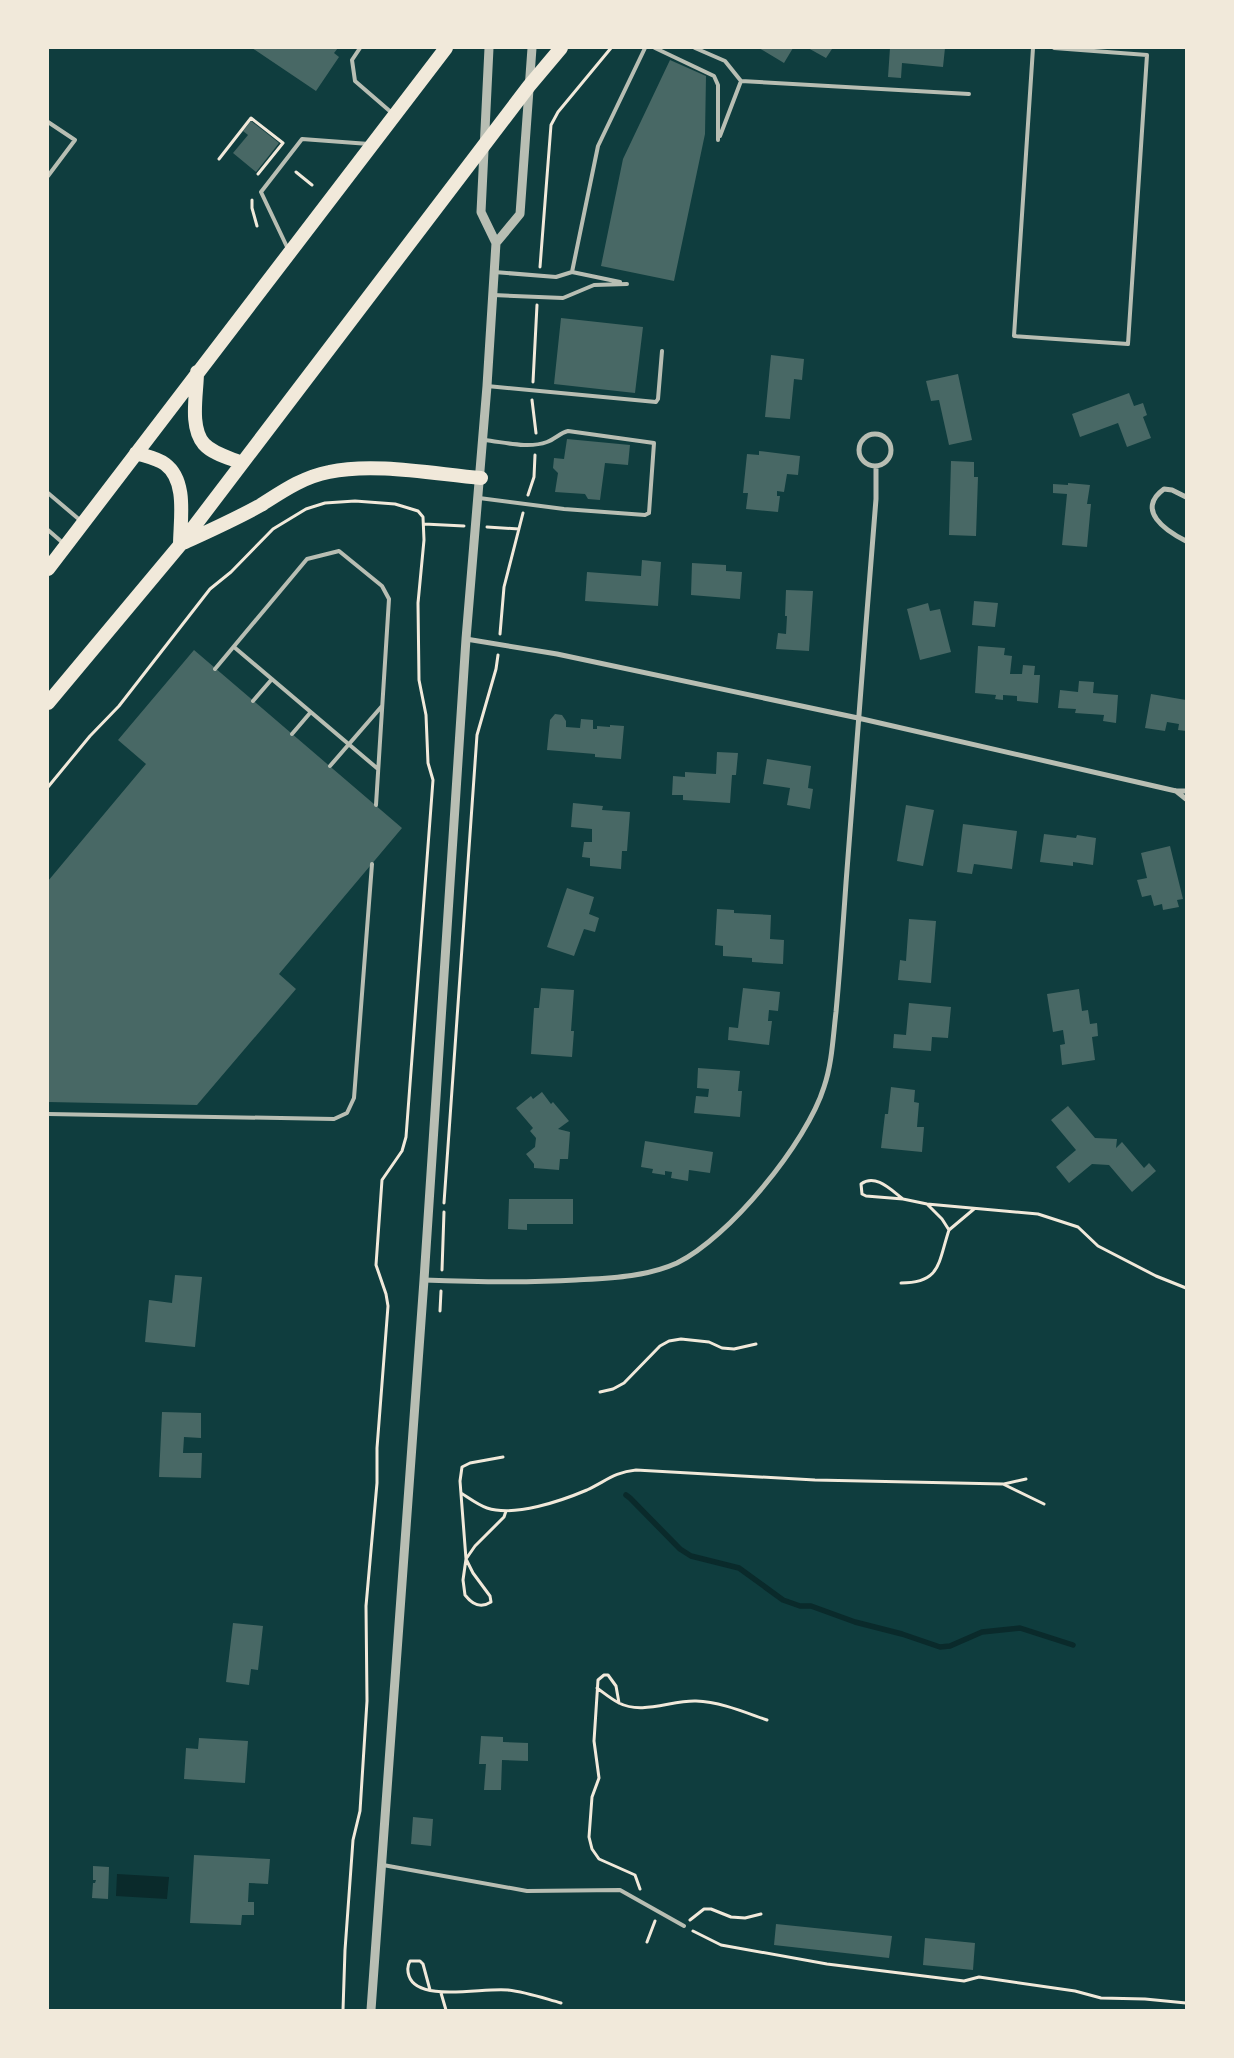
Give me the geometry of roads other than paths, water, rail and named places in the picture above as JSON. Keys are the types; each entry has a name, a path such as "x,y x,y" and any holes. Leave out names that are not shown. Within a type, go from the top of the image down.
{"highway":[{"path":"48,569 446,48"},
{"path":"48,703 180,545 484,144 561,48"},
{"path":"197,372 196,420 198,434 204,444 214,452 242,463"},
{"path":"136,453 164,463 172,470 177,479 181,494 180,545"},
{"path":"180,545 261,504 293,485 311,477 330,472 350,469 380,469 481,478"}],"street":[{"path":"371,2010 424,1280 466,639 484,440 493,295 496,243 481,212 489,48"},
{"path":"496,243 520,214 532,48"},
{"path":"873,435 885,438 890,449 887,460 876,466 865,462 859,452 863,440 873,435"},
{"path":"424,1280 481,1283 556,1281 634,1275 664,1268 692,1254 721,1231 768,1180 787,1156 815,1112 825,1085 831,1060 840,970 876,499 876,466"},
{"path":"1186,497 1172,490 1164,489 1157,494 1152,507 1156,520 1164,528 1186,541"},
{"path":"466,639 557,654 858,718 1186,792"},
{"path":"1176,791 1186,799"}],"lane":[{"path":"360,48 352,60 355,81 395,114"},
{"path":"572,272 598,146 645,48"},
{"path":"655,48 714,76 718,85 718,140 741,81"},
{"path":"695,48 725,61 741,81 969,94"},
{"path":"1033,48 1014,336 1128,344 1147,55 1054,48"},
{"path":"48,122 75,140 48,176"},
{"path":"290,252 261,192 302,139 372,144"},
{"path":"493,295 563,298 594,285 627,284 572,272 556,277 494,272"},
{"path":"487,386 656,402 658,399 662,351"},
{"path":"479,498 564,509 645,515 649,512 654,443 568,431 558,434 550,441 536,445 484,440"},
{"path":"48,493 82,523"},
{"path":"48,530 65,545"},
{"path":"216,669 306,559 339,551 382,586 389,599 376,805"},
{"path":"234,647 378,769"},
{"path":"253,701 272,679"},
{"path":"330,766 382,706"},
{"path":"292,734 310,713"},
{"path":"48,1114 334,1119 347,1113 354,1098 372,864"},
{"path":"382,1865 527,1891 620,1890 684,1926"}],"water":[{"path":"117,1874 169,1877 167,1899 116,1896"}],"waterway":[{"path":"626,1495 680,1549 691,1556 739,1568 783,1600 800,1606 811,1606 855,1622 902,1634 940,1647 950,1646 982,1632 1020,1628 1073,1645"}]}
